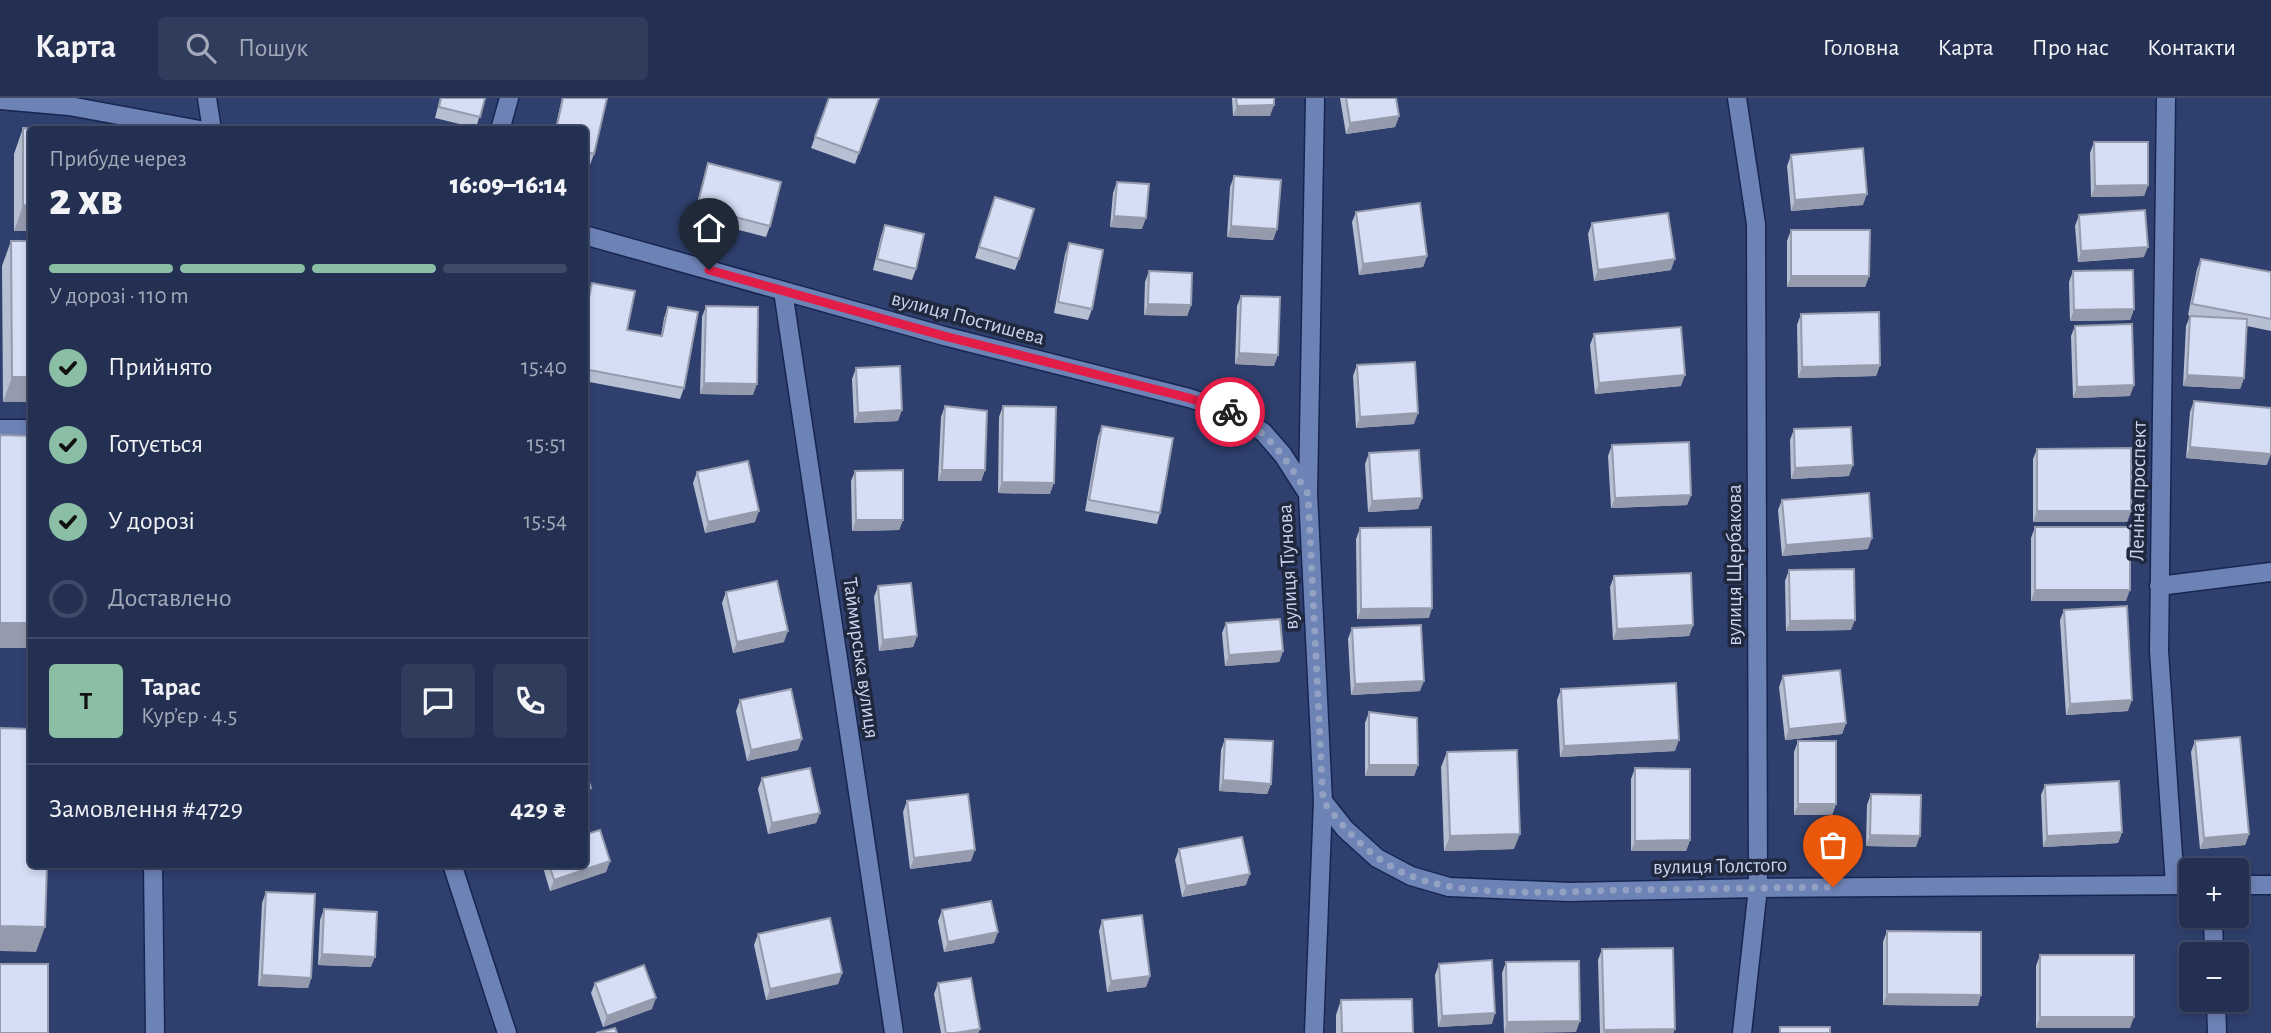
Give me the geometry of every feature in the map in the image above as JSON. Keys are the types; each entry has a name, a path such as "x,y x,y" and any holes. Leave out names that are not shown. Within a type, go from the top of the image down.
{"street":[{"path":"206,98 211,126"},
{"path":"501,126 509,98"},
{"name":"вулиця Тіунова","path":"1314,1033 1323,801 1308,494 1315,98"},
{"name":"вулиця Щербакова","path":"1737,98 1756,224 1758,888 1742,1033"},
{"name":"Леніна проспект","path":"2166,98 2159,651 2180,858"},
{"path":"0,100 69,106 138,123 165,126"},
{"name":"вулиця Постишева","path":"588,236 944,336 1189,398 1232,412 1263,432 1283,454 1308,494"},
{"name":"Таймирська вулиця","path":"783,291 894,1033"},
{"path":"0,429 28,429"},
{"path":"2159,586 2271,572"},
{"name":"вулиця Толстого","path":"1323,801 1345,828 1377,858 1411,876 1449,887 1569,892 2179,885"},
{"path":"153,868 155,1033"},
{"path":"453,868 507,1033"},
{"path":"2249,885 2271,885"},
{"path":"2216,1012 2217,1033"}],"building":[{"path":"441,98 485,98 480,117 439,107"},
{"path":"563,98 607,98 594,154 588,152 588,126 557,126"},
{"path":"829,98 879,98 859,153 815,137"},
{"path":"1236,98 1274,98 1274,105 1237,106"},
{"path":"1346,98 1396,98 1399,116 1350,123"},
{"path":"23,128 28,128 28,206 23,205"},
{"path":"2094,142 2148,142 2148,185 2095,186"},
{"path":"1863,148 1867,194 1795,200 1791,155"},
{"path":"708,163 781,182 770,226 697,207"},
{"path":"1234,176 1281,180 1277,229 1231,226"},
{"path":"1117,182 1149,184 1146,218 1114,216"},
{"path":"995,197 1034,209 1019,259 979,247"},
{"path":"1420,203 1427,256 1363,264 1356,212"},
{"path":"2145,210 2148,247 2081,251 2079,215"},
{"path":"1668,213 1675,259 1598,270 1592,223"},
{"path":"885,225 924,234 916,269 877,259"},
{"path":"1791,230 1870,230 1869,276 1791,276"},
{"path":"11,241 28,241 28,377 12,377"},
{"path":"1069,243 1103,250 1092,309 1058,302"},
{"path":"2201,259 2271,272 2271,319 2192,304"},
{"path":"2133,270 2134,309 2074,310 2073,271"},
{"path":"1149,271 1192,273 1191,305 1148,304"},
{"path":"592,283 635,291 627,330 662,336 668,307 698,312 684,388 588,370 588,302"},
{"path":"1241,296 1280,297 1278,355 1239,353"},
{"path":"706,306 758,307 757,384 704,383"},
{"path":"1879,312 1880,365 1802,367 1801,314"},
{"path":"2190,316 2247,319 2244,378 2187,375"},
{"path":"2132,324 2134,385 2077,387 2075,326"},
{"path":"1681,327 1685,375 1599,383 1594,334"},
{"path":"1415,362 1418,413 1360,417 1357,365"},
{"path":"900,366 902,410 858,413 856,368"},
{"path":"2194,401 2271,408 2271,454 2190,447"},
{"path":"945,406 987,411 985,470 942,470"},
{"path":"1003,406 1056,407 1054,483 1002,482"},
{"path":"1102,426 1173,438 1160,513 1089,500"},
{"path":"1851,427 1853,465 1795,468 1794,429"},
{"path":"0,435 28,436 28,623 0,623"},
{"path":"1689,442 1691,495 1615,498 1612,445"},
{"path":"2131,448 2131,511 2037,511 2037,449"},
{"path":"1419,450 1422,498 1372,501 1369,453"},
{"path":"748,461 759,511 708,522 697,472"},
{"path":"903,470 903,520 856,520 855,471"},
{"path":"1869,493 1872,538 1786,545 1782,500"},
{"path":"1431,527 1432,608 1361,609 1360,528"},
{"path":"2035,527 2130,527 2130,590 2035,590"},
{"path":"1854,569 1855,620 1790,621 1789,570"},
{"path":"1691,573 1693,625 1617,629 1614,576"},
{"path":"777,581 788,631 737,642 726,592"},
{"path":"911,583 917,636 883,640 878,586"},
{"path":"2127,606 2132,700 2070,704 2064,610"},
{"path":"1280,619 1283,651 1229,655 1226,623"},
{"path":"1421,625 1424,681 1355,684 1352,628"},
{"path":"1840,670 1846,723 1789,729 1783,676"},
{"path":"1676,683 1679,740 1564,746 1561,689"},
{"path":"791,689 802,739 751,750 740,700"},
{"path":"1369,712 1417,718 1418,765 1369,765"},
{"path":"0,728 28,729 28,868 47,868 45,927 0,926"},
{"path":"2240,737 2249,834 2204,838 2195,741"},
{"path":"1225,739 1273,741 1271,784 1223,780"},
{"path":"1798,741 1836,741 1836,804 1798,804"},
{"path":"1517,750 1520,834 1450,836 1447,752"},
{"path":"810,768 820,813 772,823 762,778"},
{"path":"1635,768 1690,769 1690,840 1635,841"},
{"path":"2119,781 2122,832 2047,836 2045,785"},
{"path":"968,794 975,850 914,858 907,801"},
{"path":"1871,794 1921,795 1920,836 1870,835"},
{"path":"600,830 610,861 554,880 550,868 588,868 588,834"},
{"path":"1242,837 1250,874 1186,886 1179,849"},
{"path":"266,892 315,894 311,978 262,975"},
{"path":"991,901 998,932 948,942 942,910"},
{"path":"324,909 377,912 375,957 322,954"},
{"path":"1142,915 1150,976 1111,981 1102,920"},
{"path":"830,918 842,973 770,989 758,934"},
{"path":"1887,931 1981,932 1981,995 1887,994"},
{"path":"1673,948 1675,1029 1604,1030 1602,949"},
{"path":"2040,955 2134,955 2134,1017 2040,1017"},
{"path":"1492,960 1495,1013 1442,1016 1439,964"},
{"path":"1579,961 1580,1021 1507,1022 1506,962"},
{"path":"0,964 48,964 48,1033 0,1033"},
{"path":"644,965 656,998 607,1016 595,983"},
{"path":"971,978 980,1029 946,1033 938,983"},
{"path":"1412,999 1413,1033 1342,1033 1341,1000"},
{"path":"1780,1027 1830,1027 1830,1033 1780,1033"},
{"path":"615,1028 617,1033 596,1033"}],"way so far":[{"path":"1230,412 1263,432 1283,454 1308,494 1323,801 1345,828 1377,858 1411,876 1449,887 1569,892 1833,887"}],"route":[{"path":"709,270 944,336 1189,398 1230,412"}]}
